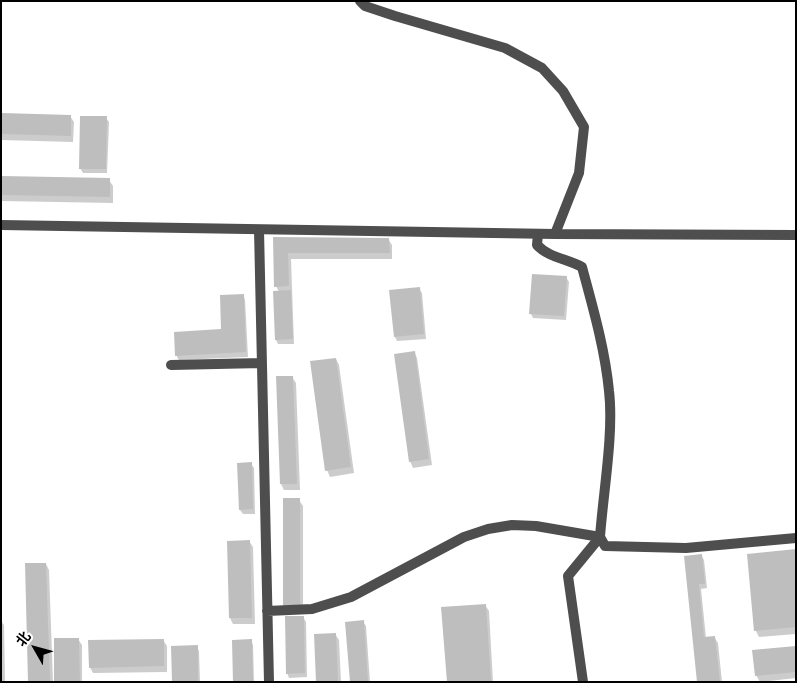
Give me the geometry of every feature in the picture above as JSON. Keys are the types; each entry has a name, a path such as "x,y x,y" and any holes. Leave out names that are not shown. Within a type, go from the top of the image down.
{"street":[{"path":"360,1 365,6 395,16 505,48 542,68 563,91 584,127 579,172 554,234"},
{"path":"1,225 538,234 796,235"},
{"path":"259,230 269,682"},
{"path":"538,234 537,245 544,252 566,259 582,267 601,340 610,393 600,537 605,546 686,548 796,538"},
{"path":"171,364 262,363"},
{"path":"267,611 312,609 351,597 464,538 488,529 512,525 536,526 600,537"},
{"path":"584,682 568,576 600,537"}],"building":[{"path":"1,113 71,115 71,136 1,134"},
{"path":"80,116 107,116 106,169 79,169"},
{"path":"1,176 110,178 110,197 1,195"},
{"path":"273,237 389,238 390,253 288,253 289,286 274,287"},
{"path":"532,274 567,276 564,316 529,314"},
{"path":"420,287 424,334 394,337 389,290"},
{"path":"291,290 293,339 275,340 273,291"},
{"path":"244,294 246,352 175,356 174,332 221,329 220,295"},
{"path":"415,351 429,459 409,462 394,354"},
{"path":"336,358 351,467 325,471 310,361"},
{"path":"276,376 293,376 297,484 280,484"},
{"path":"252,462 253,509 239,510 237,463"},
{"path":"283,498 300,498 300,606 283,606"},
{"path":"250,540 252,618 229,618 227,541"},
{"path":"796,549 796,627 754,631 747,554"},
{"path":"702,554 705,584 699,584 704,637 715,636 720,682 697,682 684,556"},
{"path":"25,563 46,563 50,682 28,682"},
{"path":"486,604 491,682 447,682 441,607"},
{"path":"285,616 304,616 305,673 286,674"},
{"path":"364,620 368,682 350,682 345,622"},
{"path":"336,633 338,682 316,682 314,634"},
{"path":"54,638 79,638 80,682 54,682"},
{"path":"164,639 164,666 89,668 88,640"},
{"path":"252,639 253,682 233,682 232,640"},
{"path":"198,645 198,682 172,682 171,646"},
{"path":"796,646 796,672 755,676 752,650"}]}
